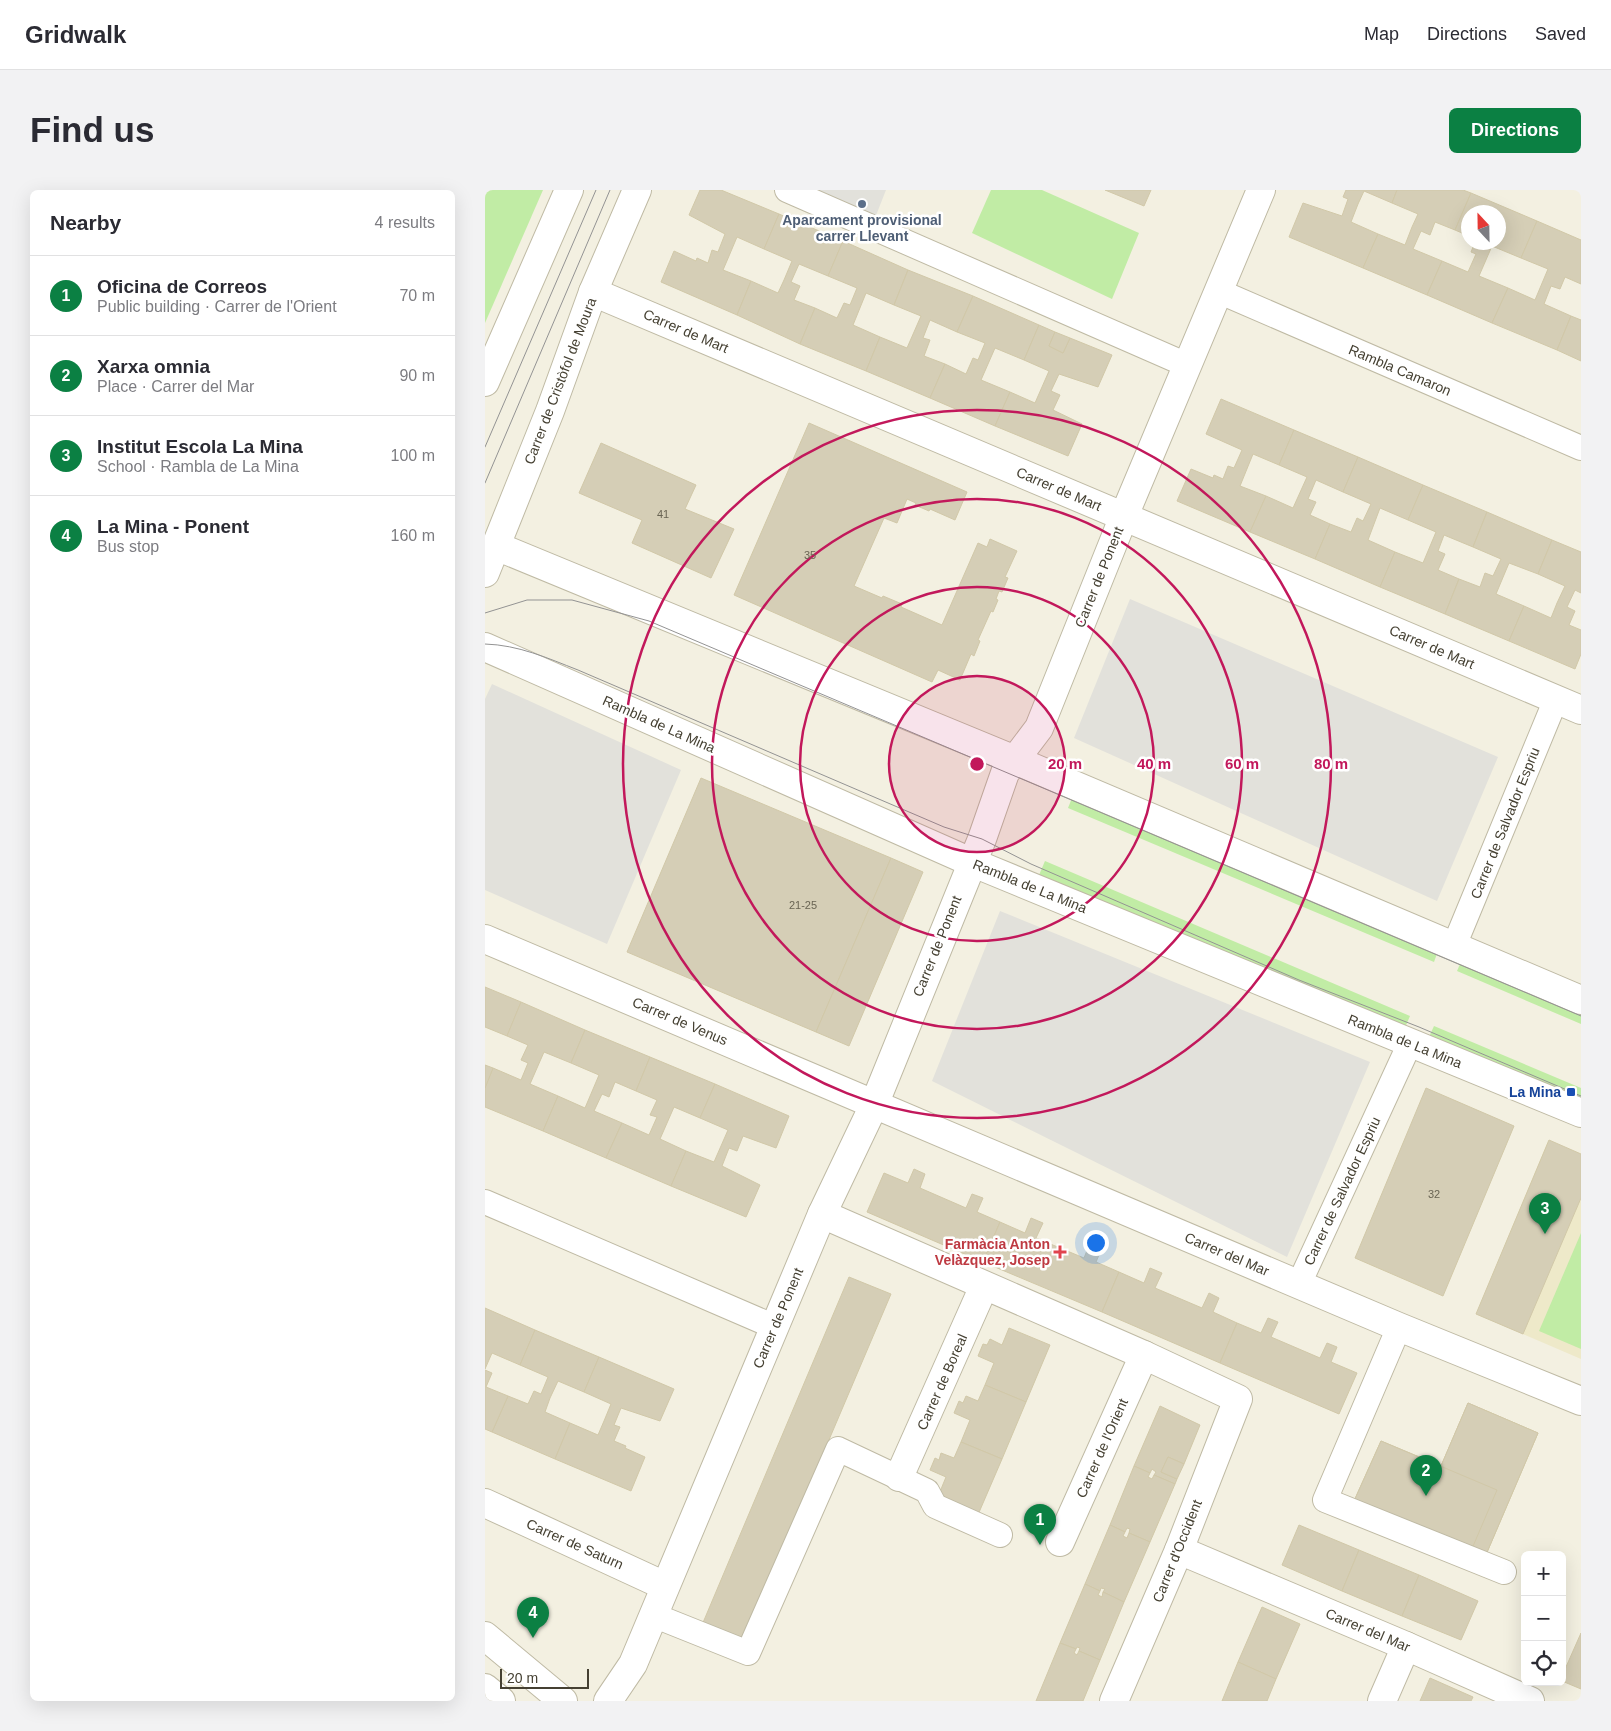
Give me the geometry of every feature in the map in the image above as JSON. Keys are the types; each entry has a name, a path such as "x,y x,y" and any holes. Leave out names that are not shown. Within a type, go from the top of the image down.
{"street":[{"path":"485,382 569,190"},
{"name":"Carrer de Cristòfol de Moura","path":"485,573 551,412 593,292 637,190"},
{"path":"787,190 1187,365"},
{"name":"Carrer de Ponent","path":"609,1701 633,1664 823,1214 874,1105 1005,773 1039,728 1124,516 1261,190"},
{"name":"Rambla Camaron","path":"1218,291 1581,448"},
{"name":"Carrer de Mart","path":"593,292 1581,710"},
{"path":"496,546 1015,760 1581,1000"},
{"name":"Rambla de La Mina","path":"485,647 971,862 1581,1113"},
{"name":"Carrer de Salvador Espriu","path":"1454,946 1556,699"},
{"name":"Carrer de Venus","path":"485,938 874,1105"},
{"name":"Carrer de Salvador Espriu","path":"1299,1284 1410,1043"},
{"name":"Carrer del Mar","path":"874,1105 1399,1327 1581,1401"},
{"path":"485,1202 775,1327"},
{"path":"823,1214 1144,1355"},
{"name":"Carrer de Boreal","path":"899,1477 984,1286"},
{"path":"1399,1327 1325,1500 1504,1572"},
{"name":"Carrer d'Occident","path":"1114,1701 1179,1550 1238,1399 1144,1355"},
{"name":"Carrer de l'Orient","path":"1060,1542 1144,1355"},
{"path":"653,1615 748,1653 838,1449 927,1490 935,1506 1000,1536"},
{"name":"Carrer de Saturn","path":"485,1504 665,1586"},
{"name":"Carrer del Mar","path":"1179,1550 1406,1646 1530,1701"},
{"path":"485,1636 563,1701"},
{"path":"1382,1701 1406,1646"},
{"path":"485,1688 501,1701"}],"shaded area":[{"name":"Aparcament provisional carrer Llevant","path":"813,190 886,190 875,218"},
{"path":"1130,599 1498,757 1437,901 1074,738"},
{"path":"492,684 681,770 607,944 485,890 485,699"},
{"path":"1000,911 1370,1062 1287,1257 932,1081"},
{"path":"1548,1141 1581,1155 1581,1359 1476,1314"}],"green space":[{"path":"485,190 543,190 485,323"},
{"path":"991,190 1042,190 1139,233 1112,299 972,233"},
{"path":"1074,793 1439,948 1434,962 1068,808"},
{"path":"1045,861 1410,1016 1404,1030 1039,875"},
{"path":"1463,957 1581,1008 1581,1024 1457,971"},
{"path":"1434,1026 1581,1088 1581,1104 1428,1039"},
{"path":"1581,1233 1581,1349 1539,1331"}],"building":[{"path":"700,190 721,190 779,214 764,249 737,237 723,270 751,281 737,315 661,282 674,251 696,261 697,258 708,263 712,250 718,252 725,234 689,215"},
{"path":"1105,190 1151,190 1144,206"},
{"path":"1346,190 1397,190 1392,203 1364,191 1358,204 1351,222 1378,234 1363,268 1289,237 1303,203 1342,216 1348,199 1343,197"},
{"path":"1397,190 1463,190 1471,193 1466,205 1461,205 1461,216 1455,230 1435,222 1430,235 1421,231 1413,249 1442,261 1427,295 1363,268 1378,234 1405,245 1418,214 1392,203"},
{"path":"1471,193 1499,205 1466,205"},
{"path":"1506,208 1537,221 1521,258 1502,250 1506,250"},
{"path":"779,214 843,241 828,276 799,264 791,282 800,286 794,300 815,308 800,344 737,315 751,281 778,293 792,261 764,249"},
{"path":"1461,216 1461,233 1455,230"},
{"path":"1537,221 1581,240 1581,284 1565,277 1560,289 1551,286 1544,304 1571,316 1557,350 1492,323 1508,288 1535,300 1548,269 1521,258"},
{"path":"843,241 908,270 894,305 866,293 853,325 880,337 866,371 800,344 815,308 837,318 844,303 850,305 857,288 828,276"},
{"path":"1472,250 1490,250 1479,276 1508,288 1492,323 1427,295 1442,261 1468,272 1476,254 1471,252"},
{"path":"908,270 973,296 957,332 930,320 923,338 930,340 924,356 945,364 930,398 866,371 880,337 907,348 921,316 894,305"},
{"path":"973,296 1039,325 1024,360 995,348 981,380 1010,392 995,426 930,398 945,364 966,374 973,358 978,360 985,343 957,332"},
{"path":"1571,316 1581,320 1581,361 1557,350"},
{"path":"1039,325 1055,332 1049,346 1063,353 1070,338 1112,355 1098,387 1059,374 1051,391 1060,395 1053,410 1082,424 1068,456 995,426 1010,392 1035,403 1049,371 1024,360"},
{"path":"1055,332 1070,338 1063,353 1049,346"},
{"path":"1221,399 1294,430 1279,465 1253,454 1240,486 1266,496 1250,532 1177,501 1191,469 1213,478 1214,475 1223,479 1228,466 1234,468 1242,450 1206,434"},
{"path":"809,423 967,492 955,520 930,509 929,511 915,505 916,503 907,499 897,523 884,518 854,586 902,604 901,607 942,625 978,543 987,547 990,539 1017,551 1005,577 1008,578 1002,592 999,591 996,599 998,600 993,612 991,611 978,640 980,641 974,656 971,654 960,680 938,670 932,682 734,595"},
{"path":"1294,430 1358,457 1343,492 1316,480 1308,499 1316,502 1310,515 1330,524 1315,559 1250,532 1266,496 1293,508 1307,477 1279,465"},
{"path":"601,443 696,485 685,509 734,529 711,578 632,543 642,520 579,493"},
{"path":"1358,457 1423,485 1408,520 1380,508 1368,540 1395,552 1380,587 1315,559 1330,524 1351,532 1357,518 1363,521 1371,504 1343,492"},
{"path":"1423,485 1487,512 1473,547 1444,535 1438,551 1445,554 1438,570 1459,579 1445,614 1380,587 1395,552 1423,563 1436,532 1408,520"},
{"path":"1487,512 1552,540 1538,574 1509,563 1496,594 1524,606 1509,641 1445,614 1459,579 1480,587 1485,573 1493,576 1501,559 1473,547"},
{"path":"1552,540 1581,552 1581,593 1575,590 1567,607 1575,611 1569,625 1581,630 1581,654 1575,669 1509,641 1524,606 1551,618 1565,586 1538,574"},
{"path":"701,778 891,858 816,1032 627,952"},
{"path":"891,858 923,872 849,1046 816,1032"},
{"path":"485,987 521,1002 507,1036 485,1027"},
{"path":"521,1002 585,1030 571,1063 544,1052 530,1084 558,1096 543,1131 485,1107 485,1088 493,1068 521,1080 528,1063 521,1060 528,1045 507,1036"},
{"path":"585,1030 650,1057 636,1091 615,1082 609,1097 602,1094 594,1111 622,1123 606,1158 543,1131 558,1096 585,1108 599,1075 571,1063"},
{"path":"650,1057 715,1084 700,1118 674,1107 660,1139 686,1151 671,1186 606,1158 622,1123 649,1135 657,1117 650,1115 657,1100 636,1091"},
{"path":"485,1065 493,1068 485,1088"},
{"path":"715,1084 789,1116 776,1148 743,1136 737,1151 729,1148 722,1166 760,1185 746,1217 671,1186 686,1151 714,1162 728,1130 700,1118"},
{"path":"1426,1088 1514,1126 1443,1296 1355,1258"},
{"path":"1549,1140 1581,1154 1581,1198 1523,1334 1476,1314"},
{"path":"914,1169 925,1174 920,1188 966,1208 972,1194 983,1198 977,1212 1000,1222 983,1262 867,1212 884,1173 908,1183"},
{"path":"1031,1218 1043,1223 1036,1238 1084,1258 1090,1243 1102,1248 1096,1262 1119,1272 1102,1312 983,1262 1000,1222 1025,1233"},
{"path":"1150,1268 1162,1273 1155,1288 1202,1308 1209,1293 1219,1298 1213,1312 1237,1323 1220,1363 1102,1312 1119,1272 1144,1283"},
{"path":"849,1277 891,1294 743,1642 702,1625"},
{"path":"485,1308 535,1330 520,1365 492,1353 485,1369"},
{"path":"1268,1318 1278,1322 1271,1337 1320,1358 1327,1343 1337,1347 1331,1362 1357,1373 1339,1414 1220,1363 1237,1323 1261,1333"},
{"path":"1009,1328 1050,1345 1026,1402 985,1385 994,1363 978,1356 983,1344 987,1345 990,1339 1002,1345"},
{"path":"535,1330 599,1357 584,1392 558,1381 550,1398 545,1412 570,1423 555,1459 492,1432 508,1396 528,1404 534,1391 541,1394 548,1377 520,1365"},
{"path":"599,1357 674,1389 660,1421 621,1408 614,1425 620,1427 614,1441 645,1457 631,1491 555,1459 570,1423 598,1435 611,1404 584,1392"},
{"path":"485,1370 492,1373 486,1387 508,1396 492,1432 485,1429"},
{"path":"985,1385 1026,1402 1002,1459 961,1442 970,1420 954,1413 959,1401 963,1403 966,1396 978,1401"},
{"path":"1468,1403 1538,1433 1485,1557 1471,1551 1497,1490 1441,1466"},
{"path":"1468,1403 1538,1433 1485,1557 1354,1501 1381,1441 1441,1466"},
{"path":"1160,1406 1200,1425 1184,1464 1168,1457 1161,1472 1177,1479 1175,1484 1154,1475 1156,1472 1152,1469 1150,1473 1134,1466"},
{"path":"1381,1441 1497,1490 1471,1551 1354,1501"},
{"path":"961,1442 1002,1459 977,1517 937,1499 946,1477 930,1470 935,1458 939,1460 941,1453 954,1458"},
{"path":"1168,1457 1184,1464 1177,1479 1161,1472"},
{"path":"1134,1466 1150,1473 1148,1477 1152,1479 1154,1475 1175,1484 1150,1542 1129,1533 1130,1529 1127,1528 1125,1532 1110,1525"},
{"path":"1110,1525 1125,1532 1123,1536 1127,1538 1129,1533 1150,1542 1124,1602 1103,1592 1105,1589 1101,1588 1100,1591 1085,1584"},
{"path":"1299,1525 1359,1550 1342,1591 1282,1565"},
{"path":"1359,1550 1419,1575 1402,1616 1342,1591"},
{"path":"1419,1575 1478,1601 1461,1640 1402,1616"},
{"path":"1085,1584 1100,1591 1098,1595 1102,1597 1103,1592 1124,1602 1100,1660 1079,1651 1080,1648 1077,1647 1076,1649 1060,1643"},
{"path":"1262,1607 1300,1624 1276,1679 1238,1662"},
{"path":"1581,1633 1581,1689 1566,1683 1566,1667"},
{"path":"1060,1643 1076,1649 1074,1653 1077,1655 1079,1651 1100,1660 1083,1701 1036,1701"},
{"path":"1238,1662 1276,1679 1267,1701 1222,1701"},
{"path":"1430,1678 1473,1697 1471,1701 1420,1701"}],"tram line":[{"path":"485,447 596,190"},
{"path":"485,483 610,190"},
{"path":"485,613 527,600 572,600 649,621 1581,1016"},
{"path":"485,644 521,650 578,670 944,827 982,839 1031,864 1299,980 1419,1027 1581,1096"}],"place":[{"name":"Aparcament provisional carrer Llevant","path":"862,204"},
{"name":"La Mina","path":"1571,1092"},
{"name":"Institut Escola La Mina","path":"1545,1234"},
{"name":"Farmàcia Anton Velàzquez, Josep","path":"1060,1252"},
{"name":"Xarxa omnia","path":"1426,1496"},
{"name":"Oficina de Correos","path":"1040,1545"},
{"name":"La Mina - Ponent","path":"533,1638"}]}
